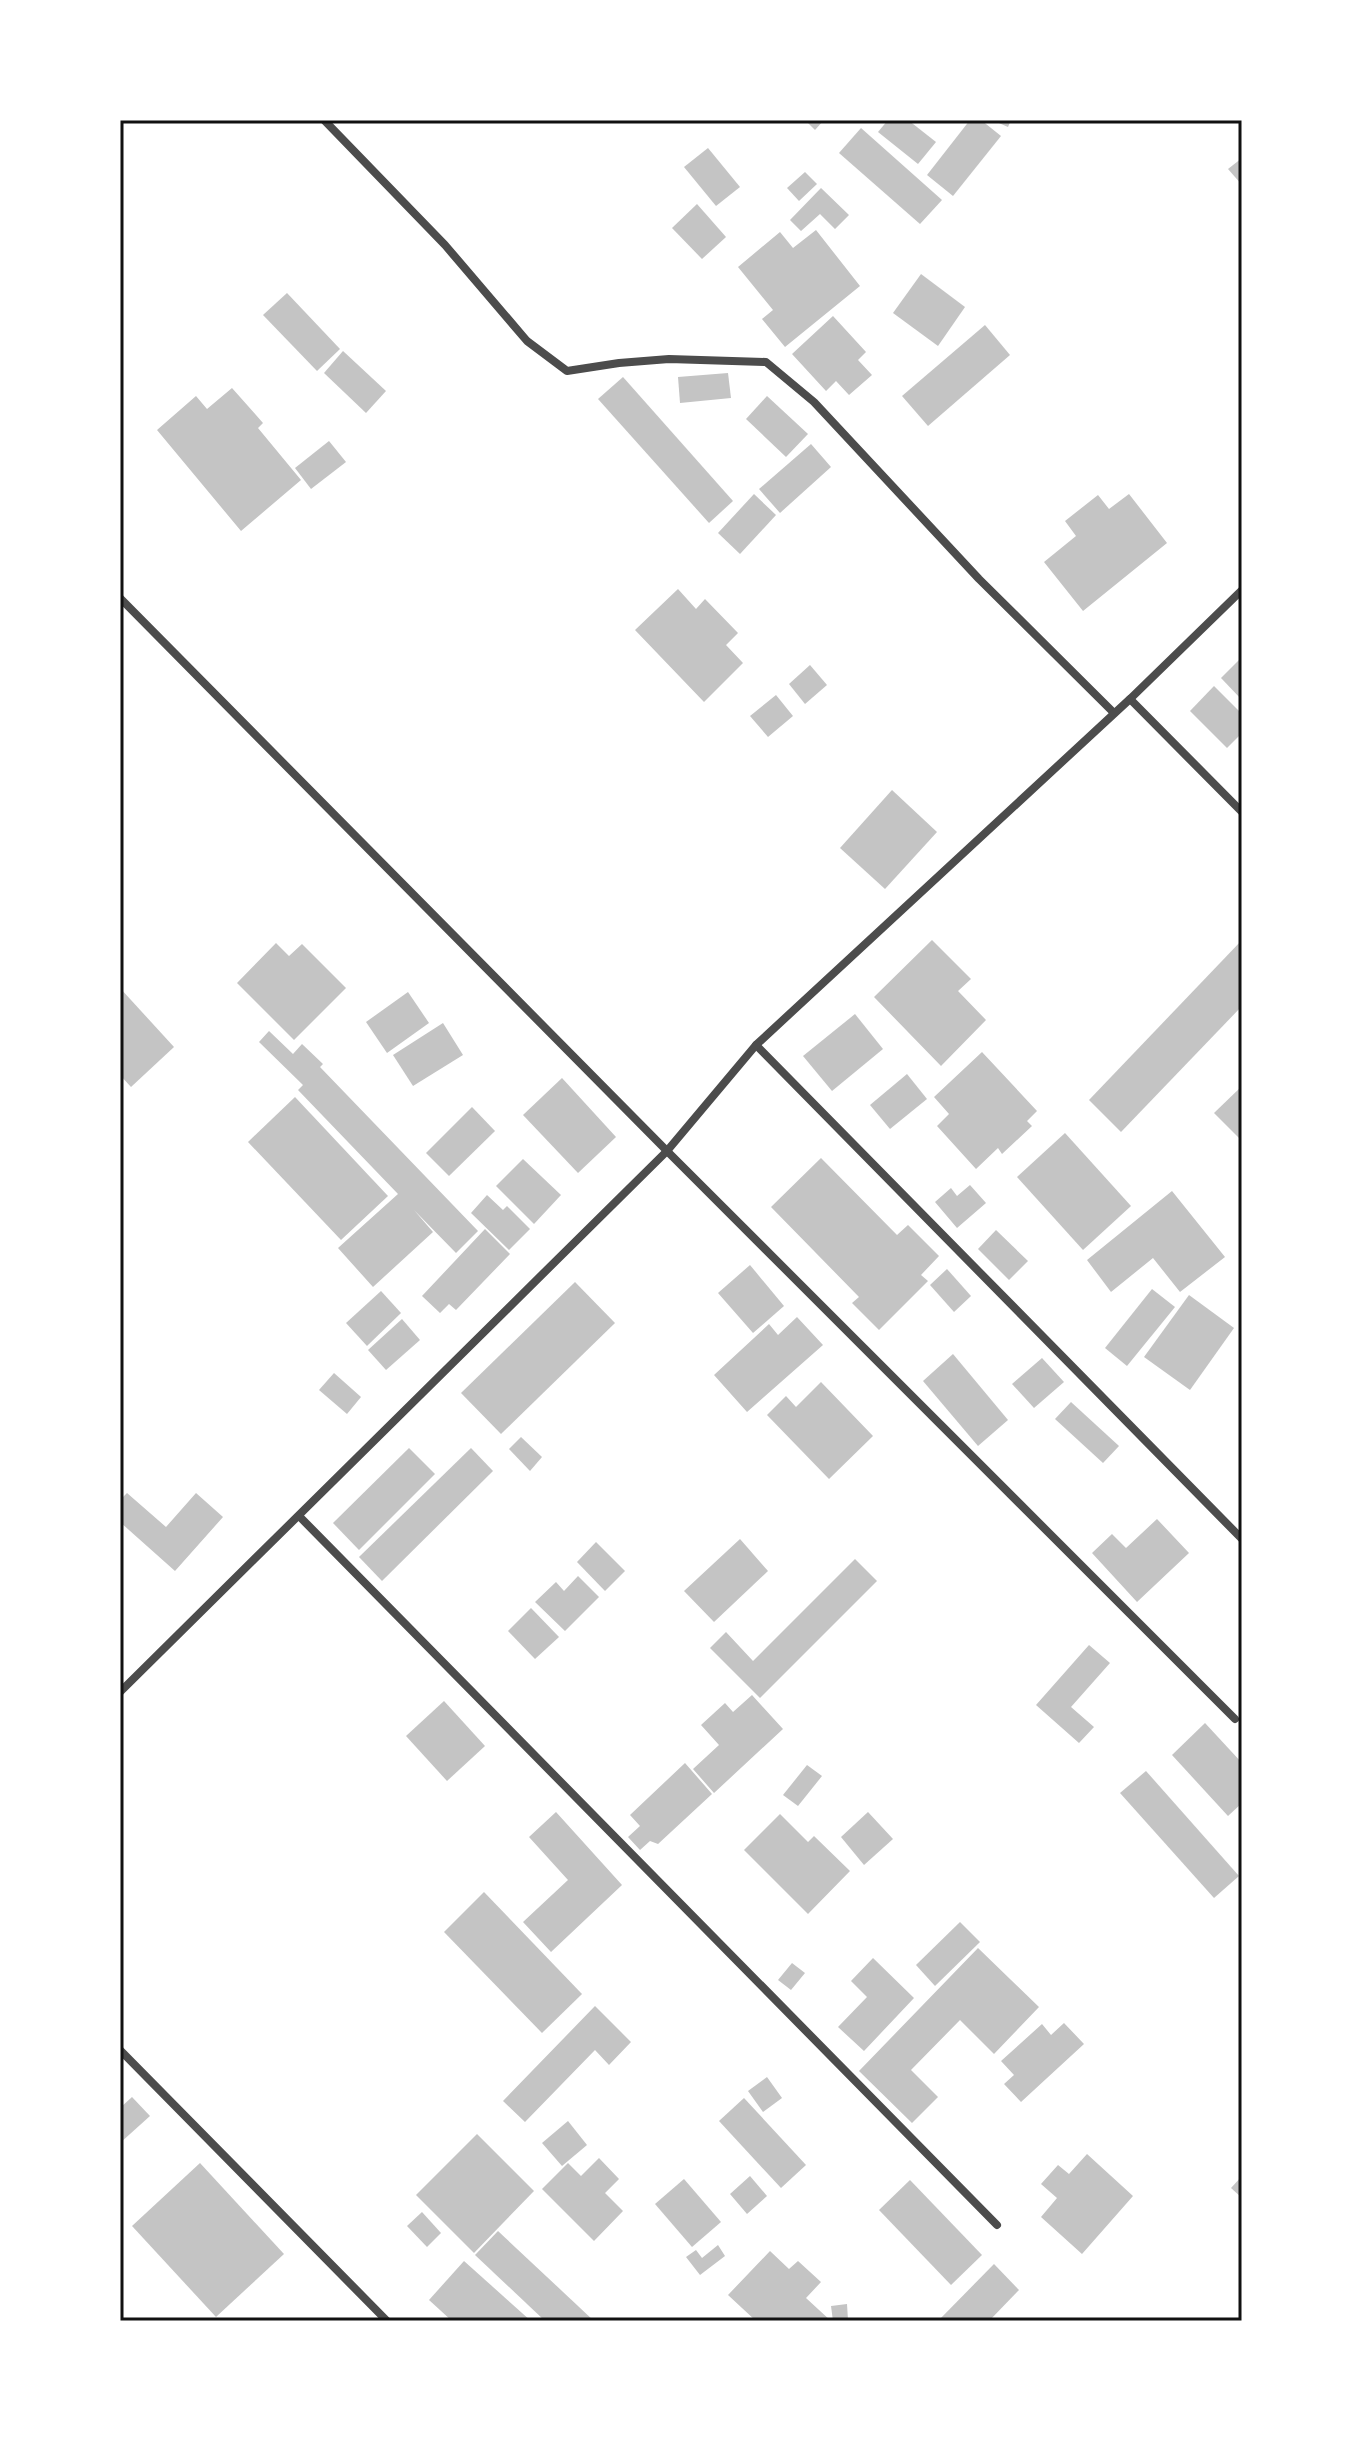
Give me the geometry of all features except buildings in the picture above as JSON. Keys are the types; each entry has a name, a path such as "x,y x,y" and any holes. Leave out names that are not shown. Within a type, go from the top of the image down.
{"street":[{"path":"324,120 445,245 527,341 567,371 669,359 766,362 814,402 979,579 1114,713"},
{"path":"120,1692 667,1151 756,1045 1130,699 1242,590"},
{"path":"120,598 1235,1719"},
{"path":"1130,699 1242,812"},
{"path":"756,1045 1242,1539"},
{"path":"299,1516 997,2225"},
{"path":"120,2050 387,2321"}]}
